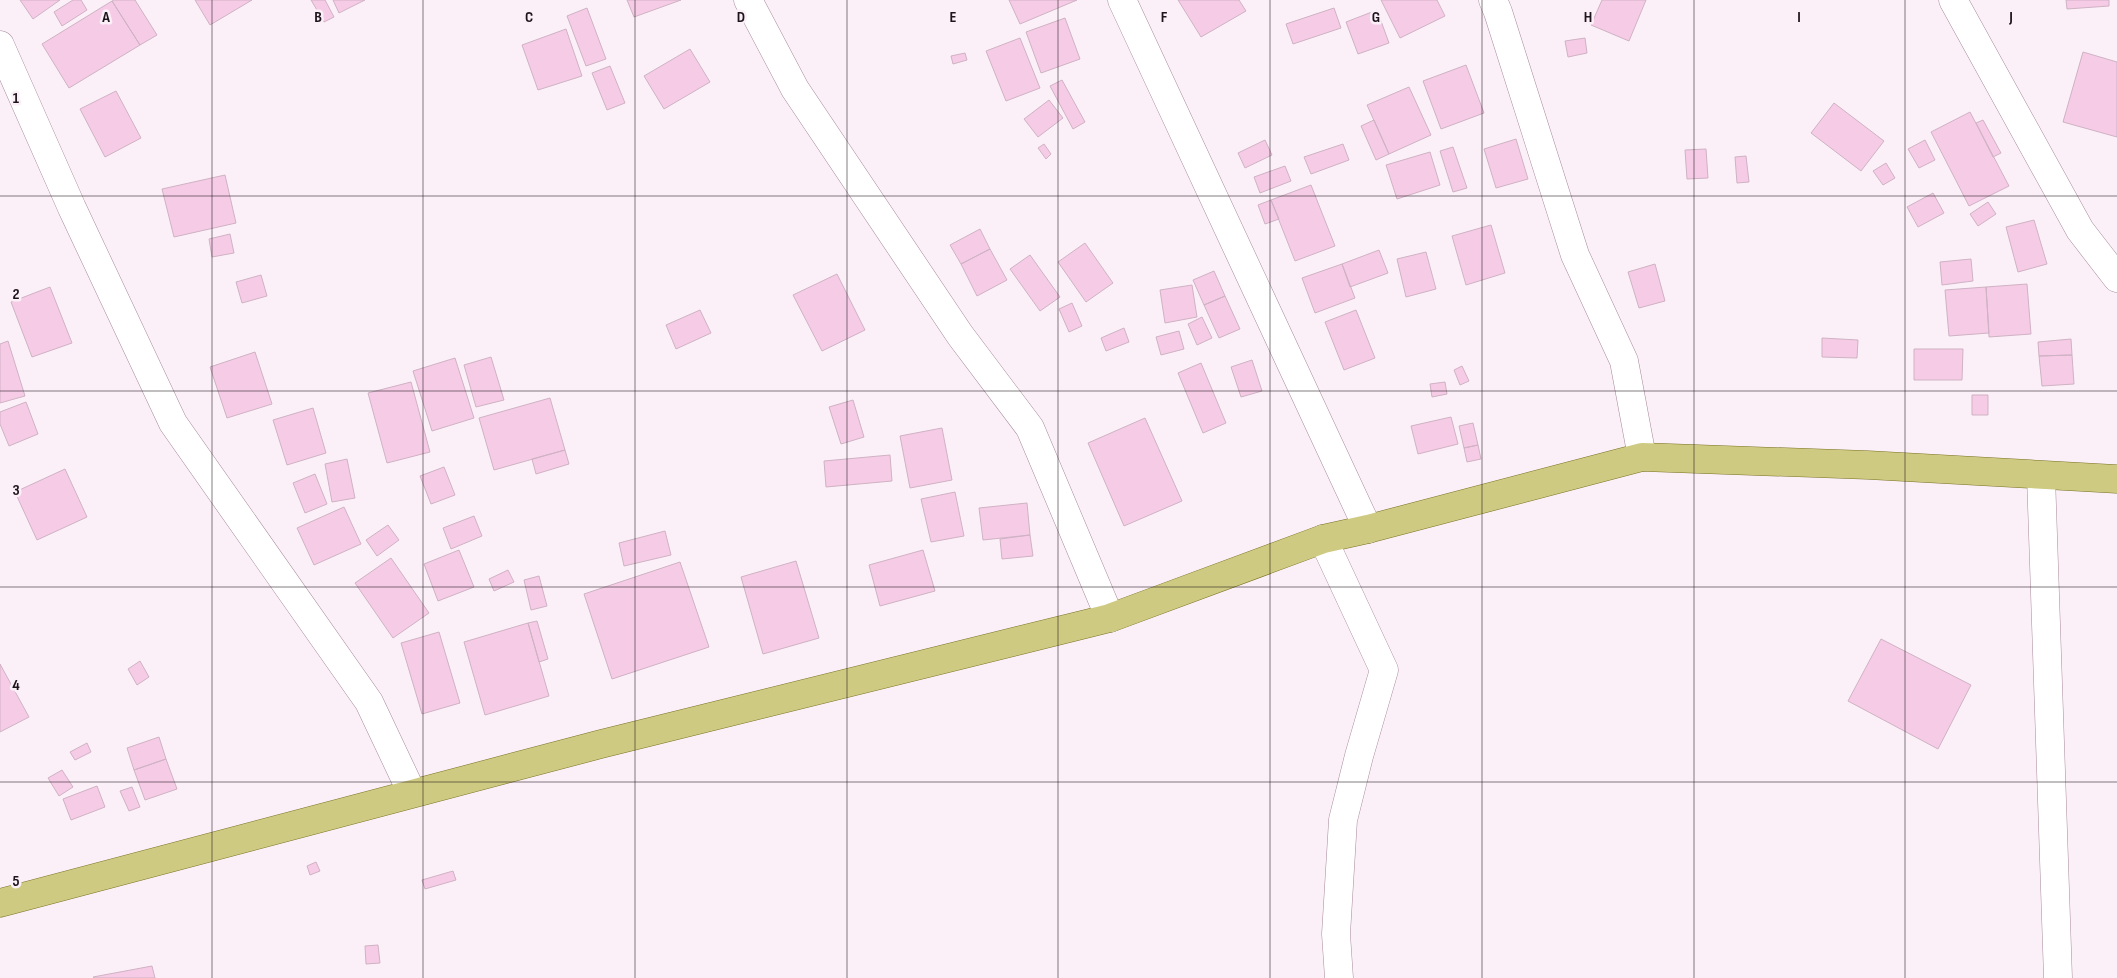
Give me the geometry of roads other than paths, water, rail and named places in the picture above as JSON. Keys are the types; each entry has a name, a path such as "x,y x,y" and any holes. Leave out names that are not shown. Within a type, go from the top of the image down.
{"main road":[{"path":"0,903 412,793 731,711 1110,618 1323,539 1368,529 1642,457 1868,465 2117,479"}],"street":[{"path":"748,0 795,90 960,336 1030,428 1110,618"},
{"path":"1122,0 1368,529"},
{"path":"1493,0 1575,255 1624,361 1642,457"},
{"path":"1953,0 2080,230 2117,278"},
{"path":"0,45 72,208 173,423 369,702 412,793"},
{"path":"2042,476 2058,978"},
{"path":"1323,539 1384,670 1343,820 1336,934 1339,978"}]}
